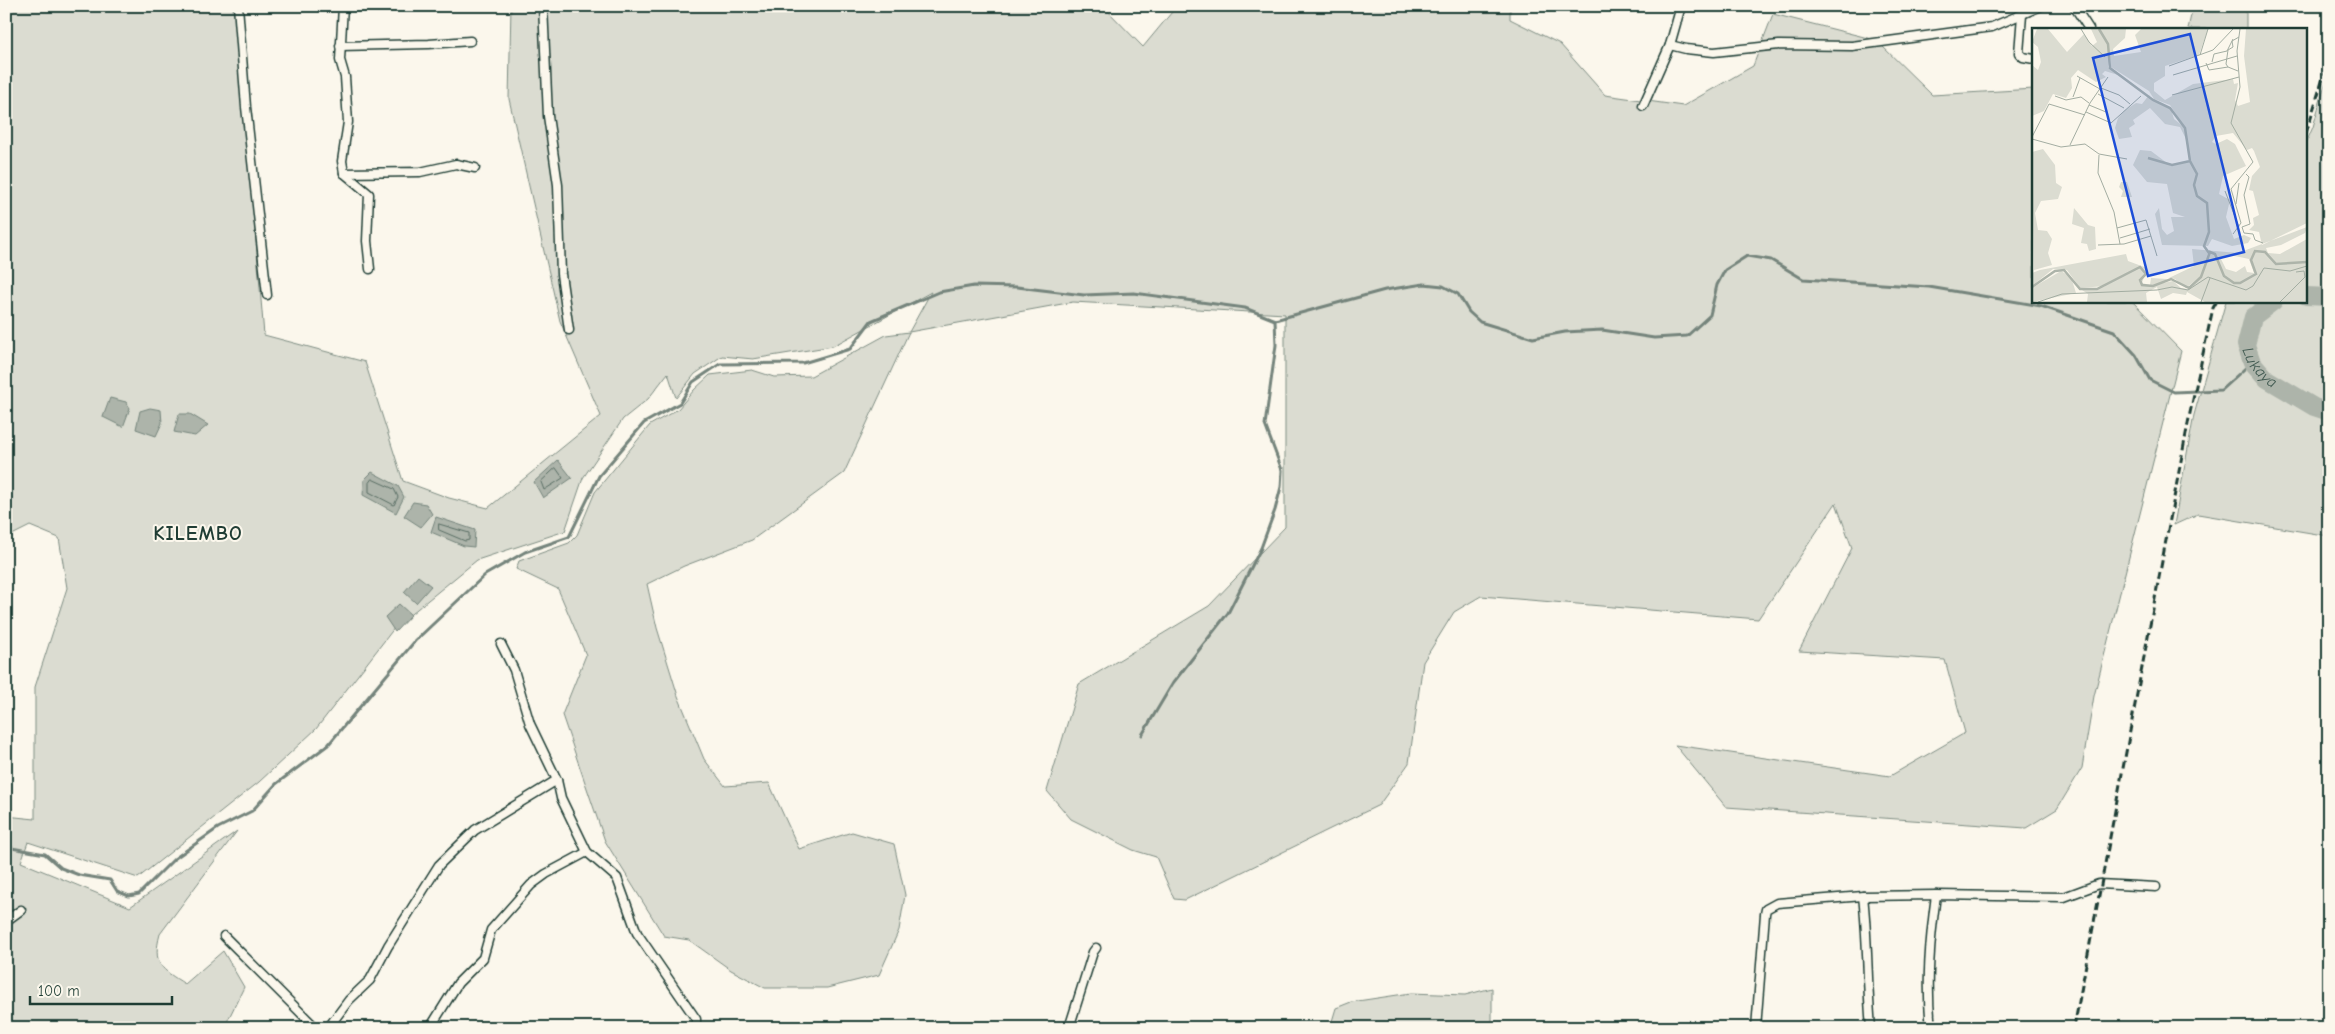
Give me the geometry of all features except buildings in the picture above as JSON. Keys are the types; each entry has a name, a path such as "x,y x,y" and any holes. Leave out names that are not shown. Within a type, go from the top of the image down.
{"street":[{"path":"238,6 246,107 267,295"},
{"path":"342,6 340,46 348,122 342,161 344,173 368,194 370,269"},
{"path":"543,6 548,116 558,185 561,274 569,330"},
{"path":"1643,106 1670,45 1681,6"},
{"path":"1670,45 1714,52 1779,45 1852,46 1982,29 2041,6"},
{"path":"2074,6 2088,28"},
{"path":"2022,15 2019,53 2023,57 2032,59"},
{"path":"340,46 470,41"},
{"path":"344,173 420,172 456,164 475,168"},
{"path":"501,644 514,670 530,724 557,780 561,798 587,852 617,878 637,933 696,1019 696,1024 692,1028"},
{"path":"328,1028 350,1000 370,980 393,938 439,865 475,830 557,780"},
{"path":"430,1028 458,983 483,958 491,930 531,885 546,874 587,852"},
{"path":"1756,1028 1766,909 1777,903 1863,896 1936,895 2064,898 2099,884 2156,887"},
{"path":"1931,1028 1928,1002 1928,958 1936,895"},
{"path":"1863,896 1868,940 1868,989 1871,1028"},
{"path":"6,921 21,910"},
{"path":"224,936 316,1028"},
{"path":"1069,1028 1093,952 1096,948"}],"shaded area":[{"path":"6,6 236,6 264,335 365,362 403,481 449,498 488,508 601,416 560,321 509,99 511,6 1103,6 1143,47 1172,12 1171,6 1510,6 1510,19 1560,44 1605,95 1683,106 1753,66 1773,14 1876,40 1932,95 2032,89 2032,302 2133,302 2181,351 2094,696 2082,768 2057,809 2026,828 1726,807 1675,745 1890,776 1965,733 1945,660 1799,651 1852,548 1836,503 1758,619 1481,596 1454,612 1423,662 1409,763 1379,805 1185,900 1174,899 1156,857 1133,850 1071,819 1047,791 1079,684 1209,606 1285,527 1285,314 1073,302 909,332 931,292 833,346 753,359 722,356 695,374 676,398 668,373 648,399 623,419 583,478 565,531 477,560 395,627 316,729 259,782 138,878 28,842 21,862 130,907 237,831 160,934 157,952 160,965 185,984 223,951 244,987 224,1028 6,1028 6,816 35,819 35,687 67,588 59,538 30,526 6,538"},
{"path":"2193,6 2246,6 2246,28 2188,28"},
{"path":"2329,70 2329,536 2198,514 2174,525 2194,415 2226,302 2308,302 2308,138"},
{"path":"909,332 844,473 752,540 684,566 647,584 657,628 678,696 704,759 725,786 769,783 799,849 852,832 894,844 905,895 899,930 879,975 827,988 765,988 731,970 689,940 664,936 605,841 562,715 586,655 558,589 516,569 519,561 569,543 577,535 595,492 650,425 678,409 710,375 752,370 774,377 811,376 886,335"},
{"path":"1492,988 1492,1028 1330,1028 1336,1008 1351,1002 1411,993 1465,995"}],"water":[{"path":"110,398 126,402 130,408 123,427 103,417"},
{"path":"150,408 161,410 162,423 156,436 136,429 140,411"},
{"path":"179,414 190,414 208,425 195,436 174,432"},
{"path":"558,460 572,478 543,498 534,482"},
{"path":"372,472 398,486 404,497 396,513 363,495 364,480"},
{"path":"413,502 426,504 432,514 421,527 404,516"},
{"path":"436,517 475,530 474,547 464,546 431,532"},
{"path":"418,576 431,586 416,603 404,592"},
{"path":"399,604 411,615 395,632 385,617"}],"waterway":[{"path":"6,847 45,854 61,868 79,875 110,880 117,891 129,896 139,894 174,859 218,828 252,811 276,784 328,745 415,641 485,575 525,552 569,537 599,476 644,423 680,403 693,382 720,364 803,363 850,349 871,321 939,292 974,286 1017,287 1084,295 1134,293 1245,308 1275,320 1385,290 1424,284 1443,286 1458,294 1469,312 1480,322 1533,338 1565,332 1602,330 1654,338 1687,336 1710,315 1717,285 1725,270 1747,256 1771,260 1803,279 1929,287 2041,306 2114,331 2136,355 2150,380 2174,392 2221,390 2252,362"},
{"name":"Lukaya","path":"2308,296 2329,297"},
{"name":"Lukaya","path":"2273,302 2253,317 2246,345 2252,362 2267,379 2314,407 2329,412"},
{"path":"1142,735 1173,683 1228,613 1261,548 1275,510 1281,487 1282,470 1265,425 1276,345 1275,320"}],"railway":[{"path":"2308,127 2329,59"},
{"path":"2074,1028 2190,413 2213,308 2216,302"}],"district":[{"name":"KILEMBO","path":"198,533"}]}
